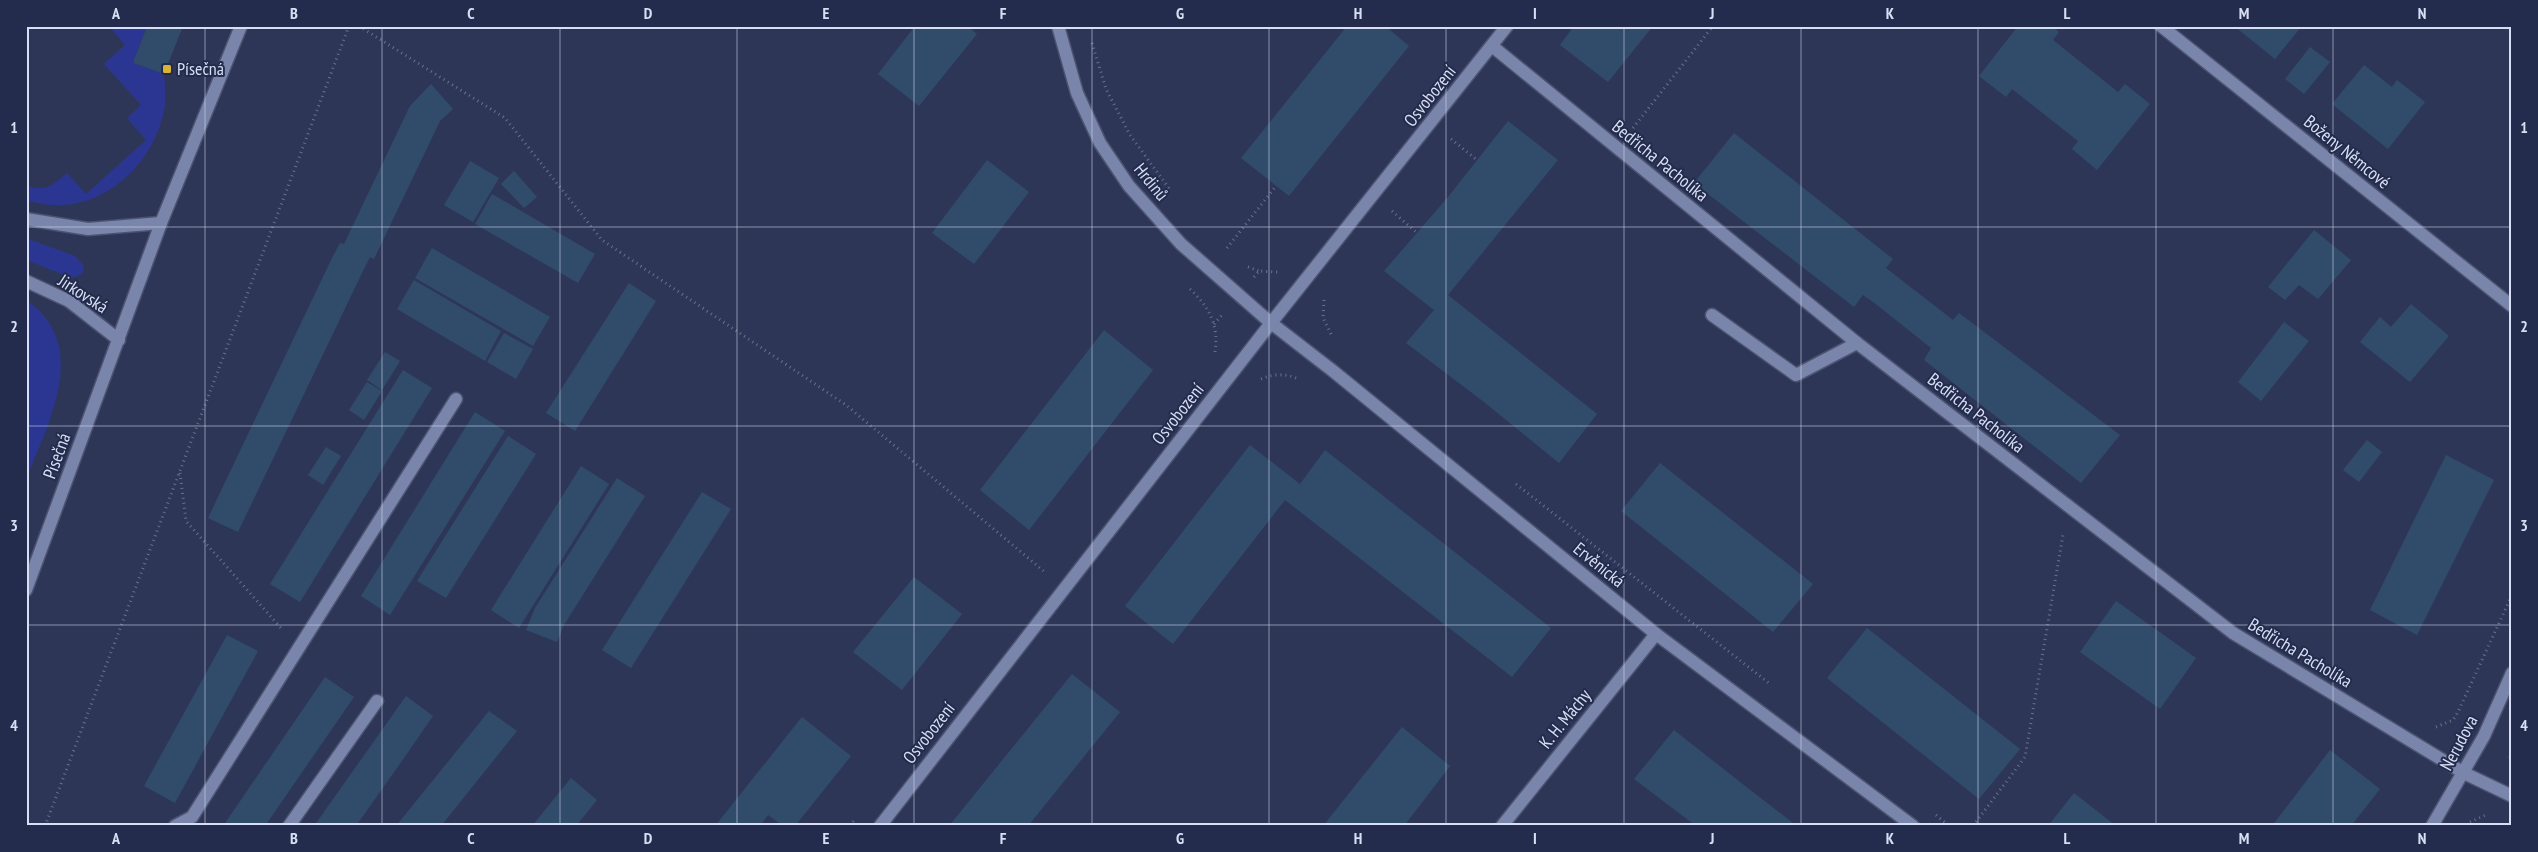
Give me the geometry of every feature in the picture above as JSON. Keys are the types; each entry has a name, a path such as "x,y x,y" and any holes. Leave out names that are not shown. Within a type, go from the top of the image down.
{"street":[{"name":"Písečná","path":"26,590 161,222 241,26"},
{"name":"Hrdinů","path":"1058,26 1077,93 1100,143 1129,186 1181,244 1271,323"},
{"name":"Osvobození","path":"880,826 1063,588 1271,323 1508,26"},
{"name":"Boženy Němcové","path":"2161,26 2512,306"},
{"name":"Bedřicha Pacholíka","path":"1492,46 1857,343 2233,633 2464,773 2512,796"},
{"path":"26,219 88,229 161,222"},
{"name":"Jirkovská","path":"26,281 69,301 119,340"},
{"path":"1712,315 1796,375 1857,343"},
{"name":"Ervěnická","path":"1271,323 1333,371 1656,634 1913,826"},
{"path":"175,826 192,817 456,399"},
{"name":"K. H. Máchy","path":"1502,826 1656,634"},
{"name":"Nerudova","path":"2432,826 2484,736 2512,673"},
{"path":"288,826 377,701"}],"path":[{"path":"46,826 349,26"},
{"path":"359,26 505,118 602,240 846,405 1063,588"},
{"path":"1617,148 1713,26"},
{"path":"1089,34 1106,89 1148,161 1175,196"},
{"path":"1448,137 1477,160"},
{"path":"1226,248 1276,186"},
{"path":"1390,209 1417,233"},
{"path":"1220,242 1232,254"},
{"path":"1242,262 1259,271"},
{"path":"1185,284 1205,304 1212,316 1216,343 1212,360"},
{"path":"180,471 186,521 298,647"},
{"path":"1513,481 1778,690"},
{"path":"1973,826 2025,757 2068,506"},
{"path":"1047,574 1053,567"},
{"path":"2428,727 2434,728 2453,720 2512,595"},
{"path":"2512,747 2510,757 2512,764"},
{"path":"2467,826 2484,815 2494,813"},
{"path":"1934,814 1949,826"},
{"path":"850,826 856,818"}],"shaded area":[{"path":"109,26 146,28 133,63 164,74 165,105 160,125 152,144 141,161 127,176 111,189 93,198 74,204 53,205 26,201 26,186 48,187 67,173 86,194 146,140 127,118 141,105 104,64 125,45"},
{"path":"26,238 75,256 84,266 82,274 72,278 26,260"},
{"path":"26,300 46,318 57,339 61,362 59,386 53,410 26,480"}],"building":[{"path":"147,26 183,26 164,74 133,63"},
{"path":"915,26 967,26 977,34 919,106 878,74"},
{"path":"1347,26 1385,26 1409,46 1289,196 1241,158"},
{"path":"1574,26 1653,26 1608,82 1560,45"},
{"path":"2018,26 2052,26 2059,32 2053,40 2118,92 2125,84 2150,104 2097,170 2072,149 2078,141 2012,89 2006,97 1979,76"},
{"path":"2234,26 2302,26 2275,59"},
{"path":"2310,47 2330,62 2304,94 2285,79"},
{"path":"2364,65 2392,87 2397,80 2425,102 2388,149 2332,104"},
{"path":"431,84 453,109 440,121 374,259 370,257 238,532 208,518 332,258 340,243 344,244 410,106"},
{"path":"1508,121 1558,160 1448,295 1597,414 1559,463 1484,402 1406,343 1434,310 1384,271 1448,197"},
{"path":"1734,133 1893,259 1886,268 1953,320 1959,313 2120,435 2081,483 1924,360 1931,348 1877,305 1863,295 1854,307 1694,183"},
{"path":"987,160 1029,192 974,264 932,233"},
{"path":"470,161 499,178 473,222 444,205"},
{"path":"514,171 537,197 524,208 501,184"},
{"path":"492,194 595,254 578,283 475,224"},
{"path":"2314,230 2351,260 2318,299 2299,285 2285,300 2268,287"},
{"path":"432,248 550,317 533,346 415,278"},
{"path":"414,280 501,331 485,361 397,309"},
{"path":"629,283 656,301 575,431 546,413"},
{"path":"2411,304 2449,336 2410,382 2360,342 2380,317 2391,327"},
{"path":"2284,322 2309,341 2261,401 2238,382"},
{"path":"1104,330 1153,370 1029,530 980,490"},
{"path":"504,333 533,349 516,379 487,362"},
{"path":"385,352 400,361 382,390 367,380"},
{"path":"403,370 432,388 300,602 270,584"},
{"path":"367,382 382,391 364,420 349,410"},
{"path":"475,412 505,431 390,615 361,596"},
{"path":"508,436 536,454 446,598 417,581"},
{"path":"2367,440 2382,452 2359,482 2343,470"},
{"path":"1250,445 1300,484 1325,450 1551,628 1512,677 1285,500 1173,644 1125,606"},
{"path":"326,447 341,456 323,485 308,475"},
{"path":"2446,455 2494,480 2417,635 2370,610"},
{"path":"1660,463 1813,584 1773,632 1621,511"},
{"path":"581,466 609,484 519,628 491,610"},
{"path":"617,478 645,496 564,625 557,642 526,630 535,608"},
{"path":"702,492 731,509 631,668 602,650"},
{"path":"914,577 962,614 902,690 853,652"},
{"path":"2116,601 2196,658 2160,709 2080,652"},
{"path":"1867,628 2020,749 1979,799 1827,678"},
{"path":"227,635 258,651 175,803 144,786"},
{"path":"1072,674 1120,712 1028,826 949,826"},
{"path":"325,677 354,697 265,826 223,826"},
{"path":"406,696 433,716 356,826 314,826"},
{"path":"489,711 517,731 441,826 396,826"},
{"path":"802,717 851,756 795,826 783,826 768,815 760,826 715,826"},
{"path":"1402,727 1450,766 1404,826 1323,826"},
{"path":"1674,730 1797,826 1696,826 1634,779"},
{"path":"2330,750 2380,789 2351,826 2272,826"},
{"path":"571,778 597,800 576,826 532,826"},
{"path":"2074,793 2116,826 2048,826"}],"place":[{"name":"Písečná","path":"167,69"}]}
